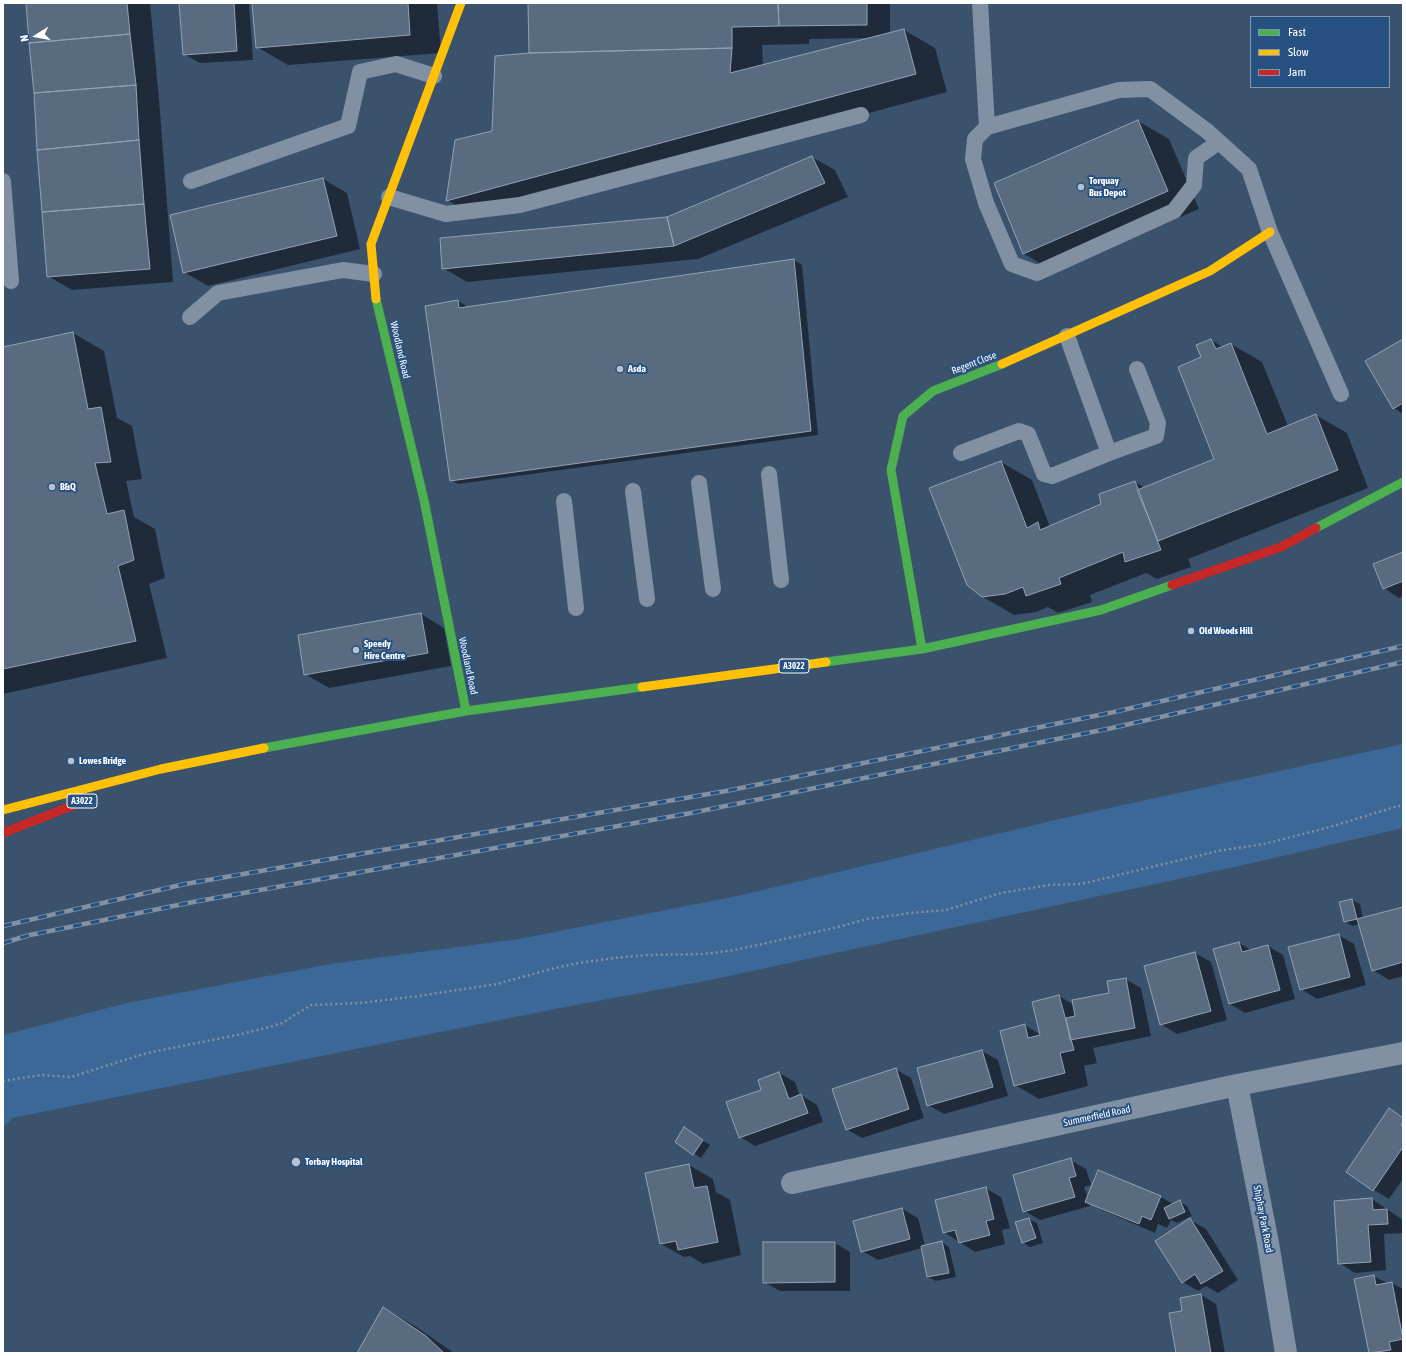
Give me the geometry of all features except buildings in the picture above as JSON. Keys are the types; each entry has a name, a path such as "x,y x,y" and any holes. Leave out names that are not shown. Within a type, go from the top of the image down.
{"main road":[{"name":"Woodland Road","path":"461,3 371,244 376,299 424,500 466,711"},
{"name":"Regent Close","path":"922,649 890,470 903,416 933,391 994,368 1210,271 1270,232"},
{"name":"A3022","path":"3,810 161,769 257,749 466,711 922,649 1101,610 1281,547 1403,482"},
{"name":"A3022","path":"3,833 161,769"}],"street":[{"name":"Summerfield Road","path":"792,1183 1238,1085 1403,1053"},
{"name":"Shiphay Park Road","path":"1238,1085 1268,1242 1286,1353"}],"lane":[{"path":"980,3 987,127"},
{"path":"191,181 348,126 360,72 396,64 434,76"},
{"path":"1218,142 1196,158 1194,185 1174,211 1037,273 1012,264 986,203 973,159 975,139 987,127 1119,90 1150,89 1207,132 1249,169 1270,232 1341,394"},
{"path":"389,197 446,214 520,205 861,115"},
{"path":"3,181 11,281"},
{"path":"190,317 218,293 343,270 374,274"},
{"path":"1067,336 1109,454"},
{"path":"961,453 1019,431 1028,434 1044,474 1052,476 1156,436 1158,423 1137,369"},
{"path":"769,474 781,580"},
{"path":"699,483 713,590"},
{"path":"633,491 647,598"},
{"path":"564,501 576,608"}],"path":[{"path":"3,1081 41,1075 71,1077 147,1053 269,1027 282,1023 311,1005 361,1003 497,984 551,969 614,958 648,955 704,954 735,950 867,919 946,910 1001,893 1049,885 1081,884 1218,851 1264,844 1330,827 1398,806 1403,806"}],"shaded area":[{"path":"1403,744 1403,828 1248,864 710,980 560,1008 12,1118 3,1127 3,1035 127,1003 330,964 519,939 742,895 1064,818"}],"railway":[{"path":"3,926 185,884 726,791 1114,712 1403,646"},
{"path":"3,943 30,935 193,902 691,813 1112,728 1403,662"}],"traffic: fast":[{"path":"376,299 424,500 466,711"},
{"path":"922,649 891,470 903,416 933,391 1002,364"},
{"path":"1316,528 1403,482"},
{"path":"826,662 922,649 1101,610 1172,585"},
{"path":"264,748 466,711 642,687"}],"traffic: slow":[{"path":"376,299 371,244 461,3"},
{"path":"1002,364 1210,271 1270,232"},
{"path":"642,687 826,662"},
{"path":"3,810 161,769 264,748"}],"traffic: jam":[{"path":"1172,585 1281,547 1316,528"},
{"path":"3,833 84,801"}],"place":[{"name":"Torquay Bus Depot","path":"1081,187"},
{"name":"Asda","path":"620,369"},
{"name":"B&Q","path":"52,487"},
{"name":"Old Woods Hill","path":"1191,631"},
{"name":"Speedy Hire Centre","path":"356,650"},
{"name":"Lowes Bridge","path":"71,761"},
{"name":"Torbay Hospital","path":"296,1162"}]}
